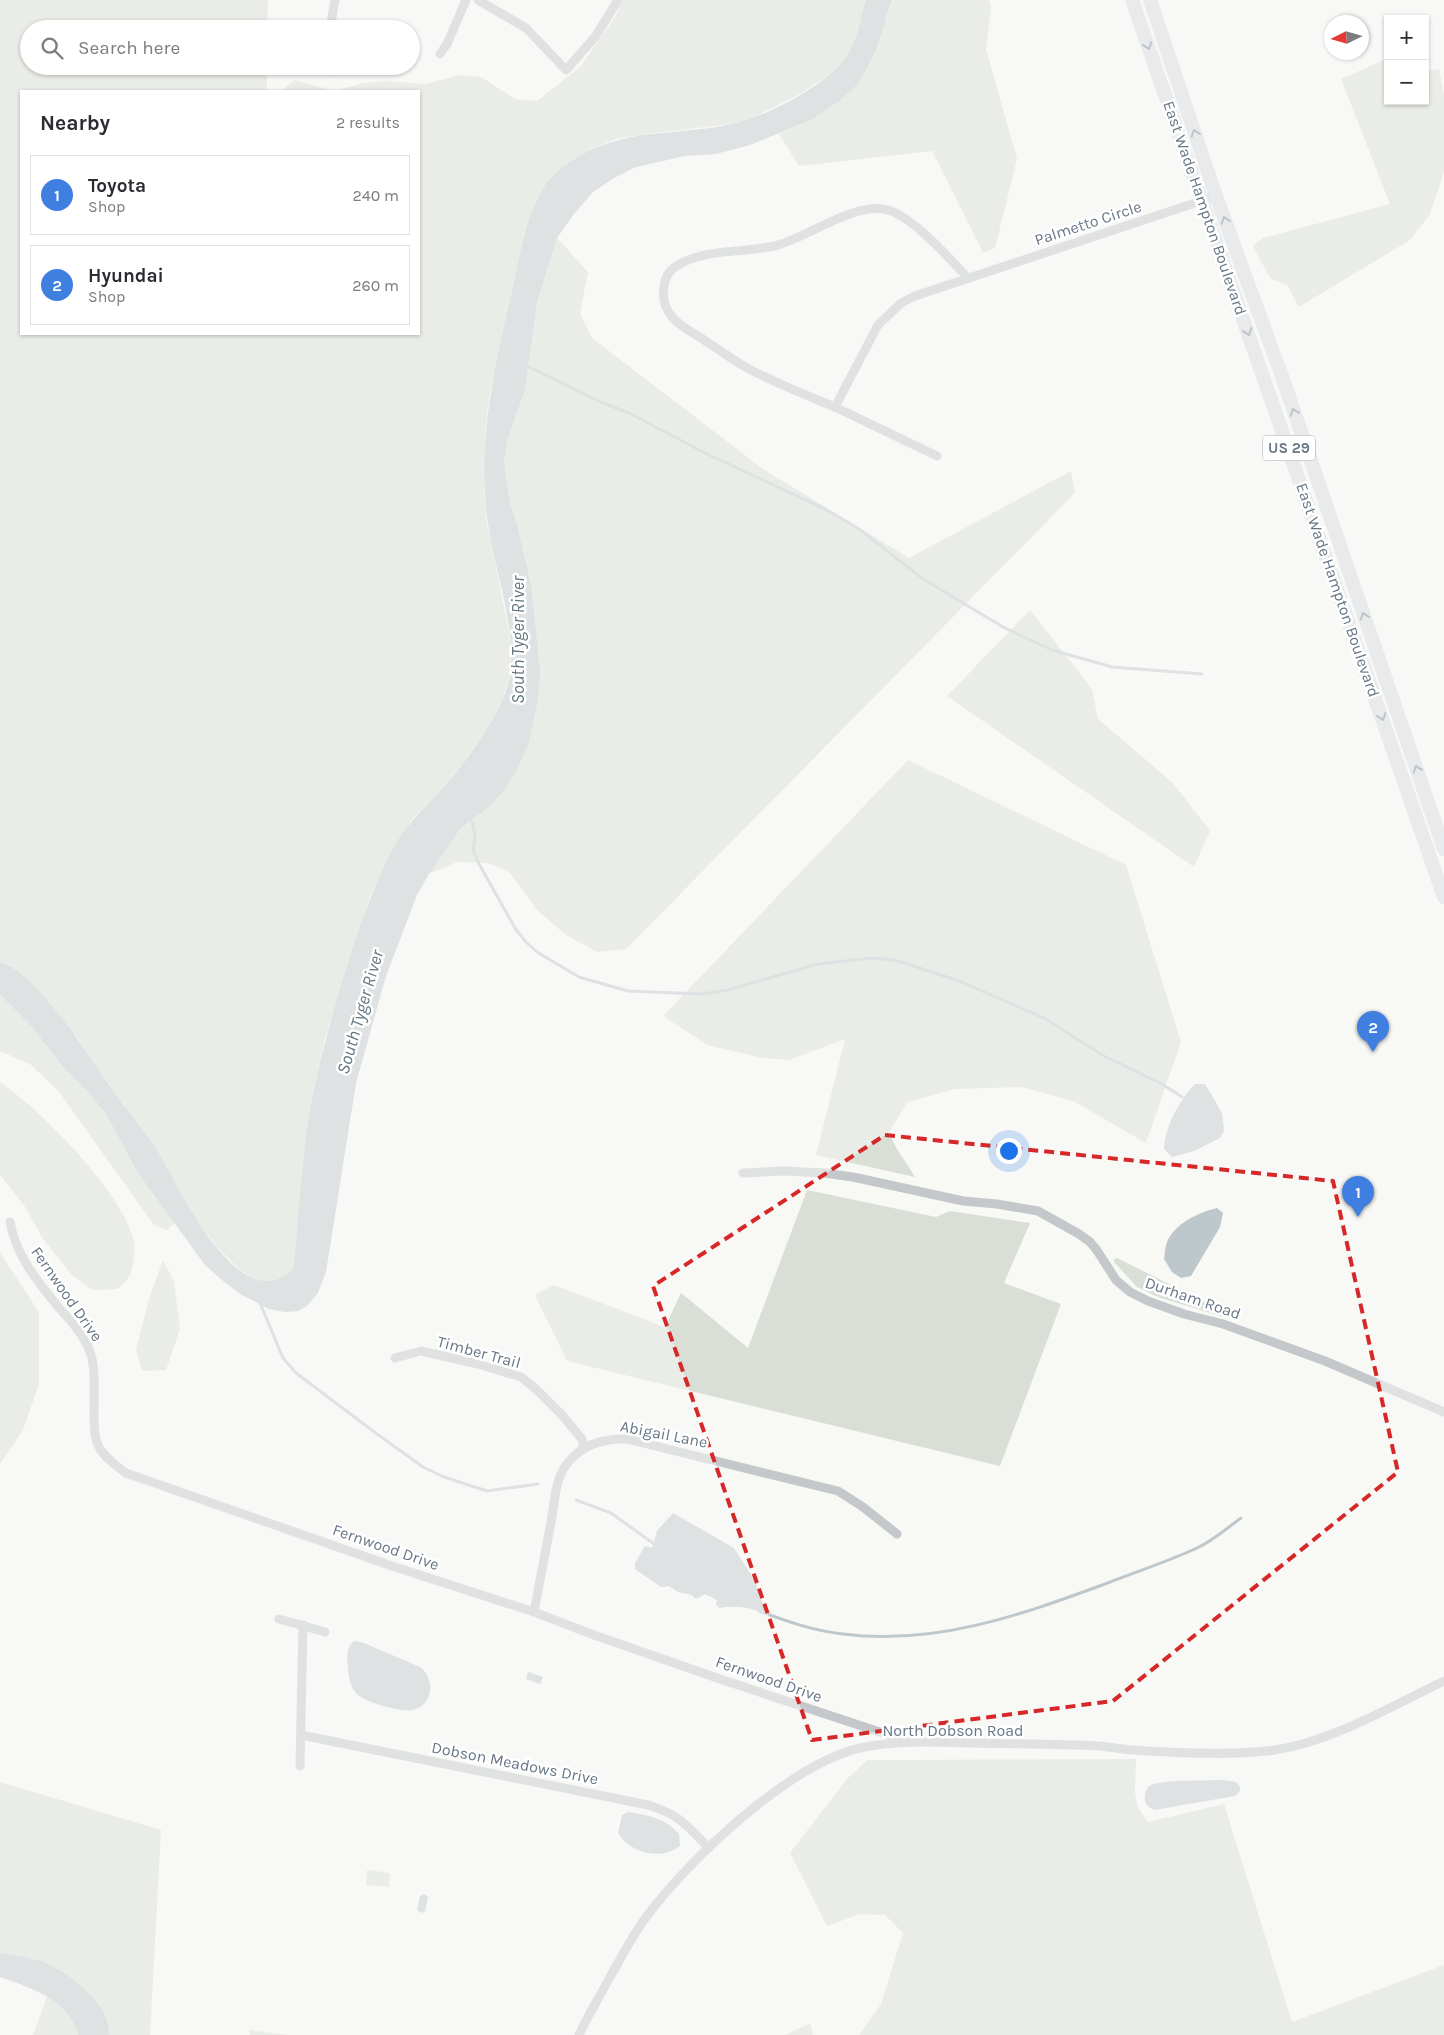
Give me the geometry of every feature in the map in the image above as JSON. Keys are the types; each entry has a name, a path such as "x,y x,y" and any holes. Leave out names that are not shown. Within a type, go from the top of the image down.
{"main road":[{"name":"East Wade Hampton Boulevard","path":"1132,0 1286,438 1444,897"},
{"name":"East Wade Hampton Boulevard","path":"1150,0 1201,153 1284,382 1444,848"},
{"path":"1162,88 1178,83"},
{"path":"1187,158 1201,153"},
{"path":"1408,793 1423,788"}],"street":[{"path":"332,20 335,0"},
{"path":"440,54 447,44 466,0"},
{"path":"478,0 526,28 566,70 595,37 618,0"},
{"name":"Palmetto Circle","path":"835,407 878,325 901,303 915,296 1216,196"},
{"path":"937,456 835,407 754,372 674,319 664,301 665,281 669,272 685,262 704,256 778,245 794,240 851,213 876,208 889,210 910,223 968,278"},
{"name":"Durham Road","path":"743,1173 784,1171 853,1176 963,1201 997,1204 1038,1212 1090,1242 1116,1280 1130,1292 1148,1301 1184,1314 1223,1324 1325,1360 1444,1412"},
{"name":"Fernwood Drive","path":"10,1222 16,1245 35,1278 74,1325 89,1350 94,1368 97,1445 115,1465 126,1473 392,1566 534,1612 636,1650 910,1742"},
{"name":"Timber Trail","path":"395,1358 421,1351 478,1364 521,1377 562,1415 582,1440 584,1448"},
{"name":"Abigail Lane","path":"534,1612 556,1493 563,1469 584,1448 592,1443 609,1438 627,1439 838,1491 863,1507 897,1534"},
{"path":"279,1619 325,1632"},
{"path":"300,1766 303,1626"},
{"name":"North Dobson Road","path":"579,2035 642,1922 677,1882 735,1823 808,1770 844,1753 859,1748 910,1742 1102,1746 1171,1752 1263,1751 1289,1747 1340,1730 1444,1681"},
{"name":"Dobson Meadows Drive","path":"301,1735 648,1805 668,1811 682,1820 709,1848"}],"highlighted area":[{"path":"885,1135 1333,1181 1398,1472 1113,1701 812,1740 653,1286"}],"shaded area":[{"path":"0,0 268,0 267,20 20,20 20,75 267,75 267,90 20,90 20,335 420,335 420,90 338,90 363,83 387,81 425,84 461,75 481,77 515,99 537,101 580,67 615,17 623,0 866,0 854,42 845,59 827,76 800,94 752,118 731,124 615,139 590,150 506,321 489,398 485,433 484,493 487,523 509,631 511,650 509,680 501,703 485,732 438,793 413,818 395,845 370,896 325,1039 315,1084 303,1160 294,1268 284,1278 269,1282 253,1279 238,1268 217,1247 190,1212 156,1148 117,1096 77,1037 8,964 0,962"},
{"path":"892,0 989,0 991,9 986,49 1017,159 995,248 983,253 932,151 799,166 779,134 811,120 838,102 887,18"},
{"path":"1384,60 1384,105 1429,105 1429,71 1439,69 1444,95 1444,172 1430,214 1410,240 1299,307 1287,285 1270,278 1253,246 1263,238 1390,204 1341,79"},
{"path":"294,80 331,90 283,90"},
{"path":"557,238 588,272 580,313 592,338 763,469 909,558 1071,471 1075,493 626,949 597,952 566,935 537,910 510,873 488,863 457,862 429,874 461,828 489,807 502,793 531,584 517,524 510,503 504,462 507,442 525,390 537,303"},
{"path":"1030,610 1092,689 1098,719 1173,783 1210,831 1194,867 947,696"},
{"path":"908,760 1126,865 1181,1042 1146,1143 1073,1101 1021,1087 956,1089 907,1102 889,1133 915,1177 816,1155 845,1039 789,1060 763,1058 707,1045 663,1016"},
{"path":"0,995 32,1027 63,1067 90,1094 106,1114 138,1173 175,1223 167,1230 154,1225 60,1093 30,1064 0,1051"},
{"path":"0,1082 58,1132 97,1177 127,1221 134,1241 134,1258 129,1277 117,1289 93,1290 72,1275 43,1239 24,1205 0,1175"},
{"path":"807,1190 936,1217 950,1211 1030,1223 1004,1283 1061,1304 1000,1466 567,1361 535,1295 554,1285 665,1327 681,1293 748,1348"},
{"path":"0,1253 39,1312 39,1384 23,1430 0,1464"},
{"path":"1117,1258 1231,1315 1235,1318 1234,1320 1158,1297 1137,1287 1114,1262 1114,1259"},
{"path":"163,1260 174,1281 180,1329 166,1370 142,1371 136,1350 149,1299"},
{"path":"1136,1759 1135,1792 1138,1808 1148,1822 1224,1804 1292,2022 1444,1965 1444,2035 859,2035 881,2004 903,1933 885,1915 860,1914 827,1926 790,1853 846,1780 867,1760"},
{"path":"0,1782 161,1830 150,2035 109,2035 107,2019 97,2002 79,1984 36,1959 0,1953"},
{"path":"367,1870 390,1873 389,1887 366,1885"},
{"path":"47,1997 67,2012 74,2022 78,2035 33,2035"},
{"path":"810,2023 813,2035 786,2035"},
{"path":"249,2030 288,2035 250,2035"}],"water":[{"name":"South Tyger River","path":"866,0 892,0 876,50 859,83 838,102 811,120 750,145 716,154 685,156 636,167 614,178 593,192 557,238 537,303 525,390 507,442 504,462 510,503 517,524 531,584 540,671 538,700 528,745 517,770 502,793 489,807 461,828 417,895 386,976 356,1083 326,1272 318,1293 307,1306 298,1311 285,1312 269,1309 240,1294 205,1265 138,1173 106,1114 90,1094 63,1067 32,1027 0,995 0,962 14,969 30,982 63,1020 157,1150 195,1217 213,1243 232,1265 253,1278 273,1280 294,1268 303,1158 311,1104 333,1014 365,912 393,848 413,820 452,777 474,749 498,709 510,677 510,637 487,516 484,458 486,429 500,344 522,247 529,221 539,196 546,184 559,170 571,161 594,149 632,137 732,124 761,114 794,99 836,69 845,58 855,38"},
{"path":"1195,1084 1205,1084 1222,1113 1224,1131 1220,1138 1194,1151 1172,1157 1164,1149 1167,1132 1178,1106"},
{"path":"1217,1208 1223,1213 1220,1227 1191,1276 1181,1278 1172,1272 1164,1259 1167,1242 1181,1224 1202,1213"},
{"path":"673,1513 734,1548 755,1581 765,1610 762,1613 741,1607 719,1608 716,1605 717,1600 705,1594 694,1598 692,1595 678,1592 669,1586 661,1587 635,1569 635,1563 645,1546 652,1548 657,1531"},
{"path":"354,1641 364,1643 420,1667 425,1672 430,1684 430,1691 425,1703 413,1710 400,1710 376,1704 357,1694 350,1681 347,1658 348,1649"},
{"path":"528,1672 543,1677 540,1684 526,1679"},
{"path":"1224,1780 1236,1782 1240,1787 1240,1791 1235,1796 1154,1810 1145,1802 1146,1791 1151,1785 1157,1783"},
{"path":"628,1812 649,1816 668,1824 679,1834 680,1846 672,1851 655,1854 646,1853 630,1846 618,1833 622,1815"},
{"path":"424,1894 428,1897 425,1911 422,1913 417,1910 420,1896"},
{"path":"0,1953 44,1962 77,1982 103,2010 107,2020 109,2035 78,2035 74,2023 58,2004 36,1991 0,1977"}],"waterway":[{"path":"529,367 603,403 629,413 705,453 825,509 859,529 923,579 1003,627 1052,650 1112,667 1202,674"},
{"path":"472,821 475,836 473,850 515,928 537,952 579,977 628,991 702,994 728,990 818,964 872,958 895,960 959,981 1044,1018 1104,1056 1162,1084 1182,1097"},
{"path":"260,1303 283,1358 296,1373 423,1467 444,1477 487,1491 538,1484"},
{"path":"576,1500 611,1513 657,1546"},
{"path":"759,1611 790,1622 832,1633 877,1637 911,1636 944,1632 1009,1617 1041,1607 1163,1562 1203,1545 1241,1518"}],"place":[{"name":"Hyundai","path":"1373,1052"},
{"name":"Toyota","path":"1358,1217"}]}
